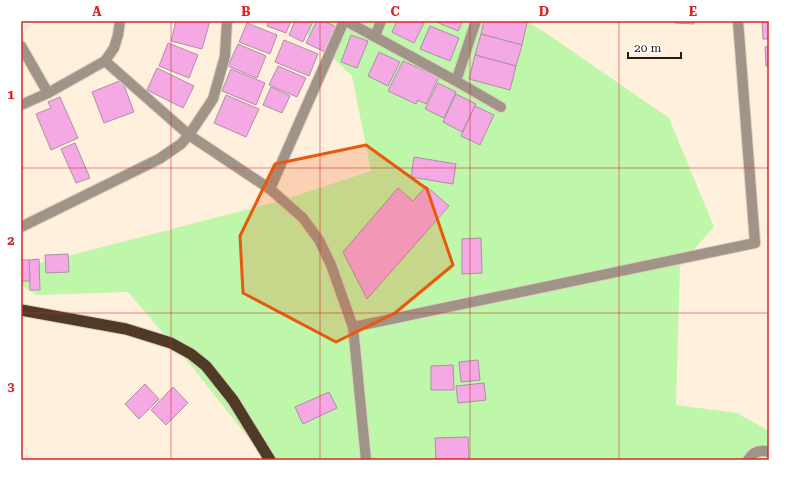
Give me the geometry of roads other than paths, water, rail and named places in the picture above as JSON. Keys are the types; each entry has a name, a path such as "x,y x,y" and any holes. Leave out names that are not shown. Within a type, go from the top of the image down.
{"highway":[{"path":"21,310 126,329 171,343 191,354 206,366 233,400 270,460"}],"street":[{"path":"21,105 48,93 105,62 114,48 120,21"},
{"path":"21,227 159,159 172,151 189,134 213,99 225,56 227,21"},
{"path":"270,189 346,21 456,81 501,108"},
{"path":"375,36 381,21"},
{"path":"456,81 476,21"},
{"path":"353,327 755,243 738,21"},
{"path":"21,46 48,93"},
{"path":"105,62 189,134 270,189 303,218 319,240 331,265 353,327 366,460"},
{"path":"748,460 753,453 759,451 769,452"}]}
